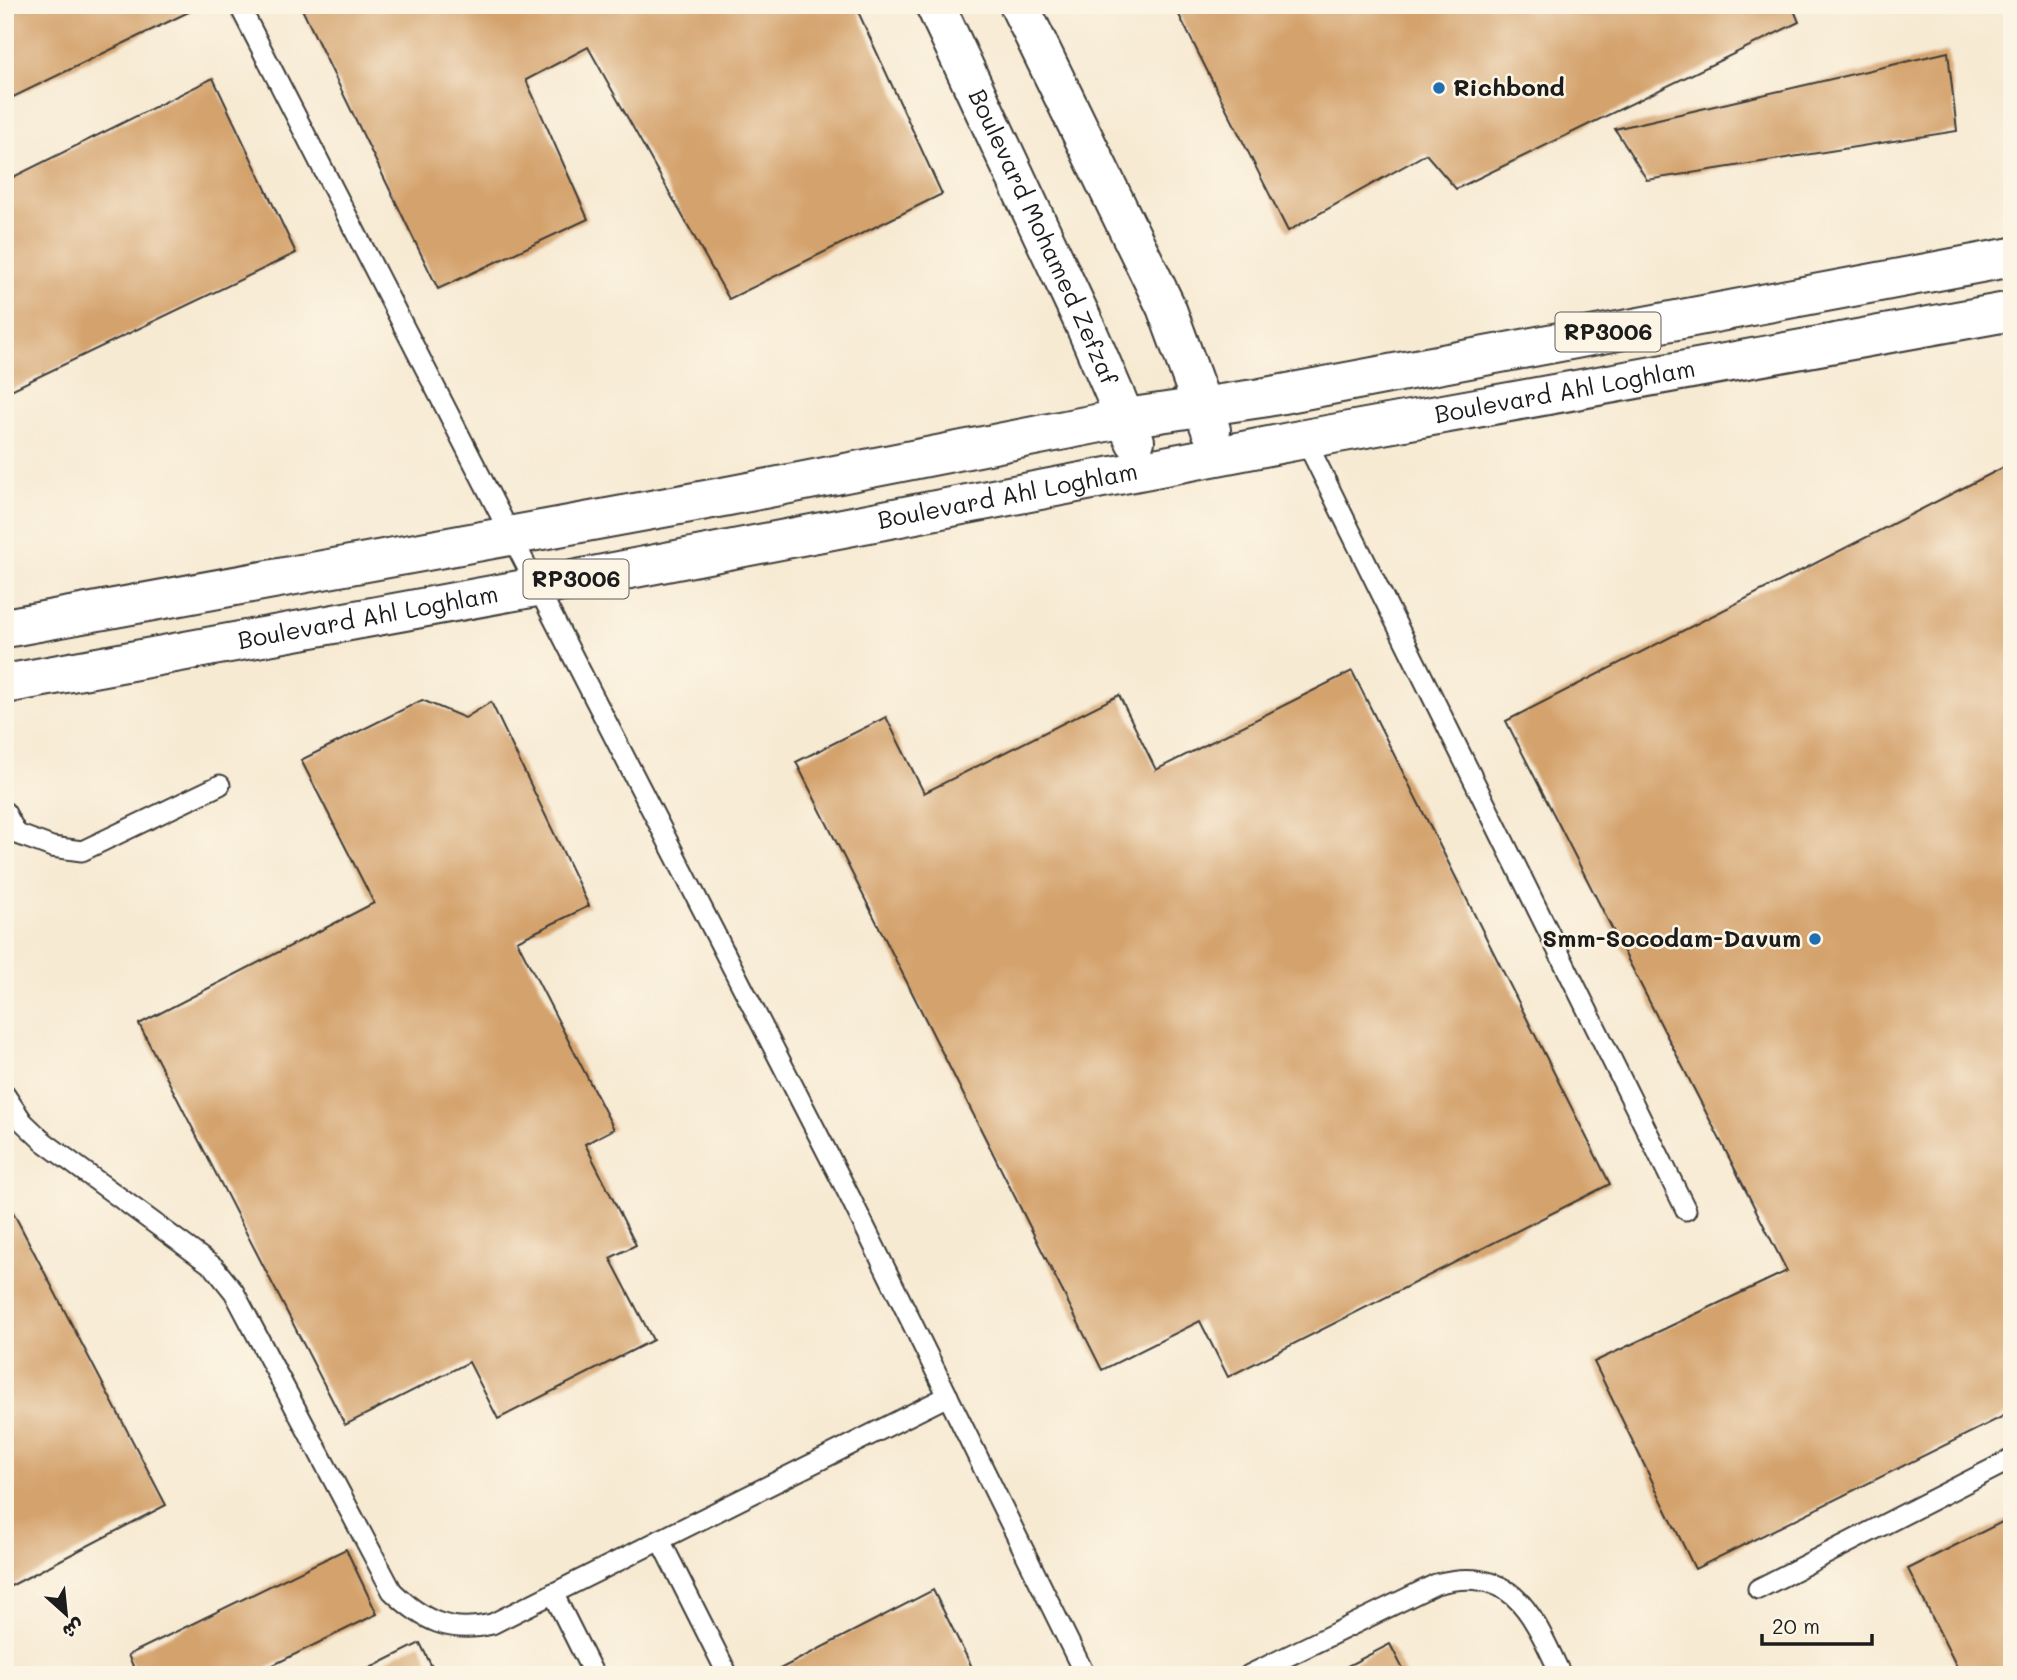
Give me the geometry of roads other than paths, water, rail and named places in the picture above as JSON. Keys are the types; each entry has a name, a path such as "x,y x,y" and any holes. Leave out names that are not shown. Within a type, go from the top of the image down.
{"main road":[{"name":"Boulevard Mohamed Zefzaf","path":"934,5 1126,418 1146,469"},
{"path":"1019,5 1166,307 1219,456"},
{"name":"Boulevard Ahl Loghlam","path":"5,628 510,537 1126,418 1261,398 2012,257"},
{"name":"Boulevard Ahl Loghlam","path":"5,684 536,587 1305,439 2012,312"},
{"path":"728,496 736,548"}],"lane":[{"path":"239,5 850,1197 1085,1675"},
{"path":"1305,439 1686,1210"},
{"path":"5,812 17,834 52,847 82,851 220,785"},
{"path":"5,1095 23,1122 44,1142 214,1267 234,1292 392,1591 409,1607 438,1623 467,1629 492,1623 948,1396"},
{"path":"1758,1589 2012,1459"},
{"path":"660,1540 728,1675"},
{"path":"1249,1675 1436,1584 1454,1579 1488,1581 1518,1597 1531,1613 1561,1675"},
{"path":"553,1593 594,1675"}],"place":[{"name":"Richbond","path":"1439,88"},
{"name":"Smm-Socodam-Davum","path":"1815,939"}]}
